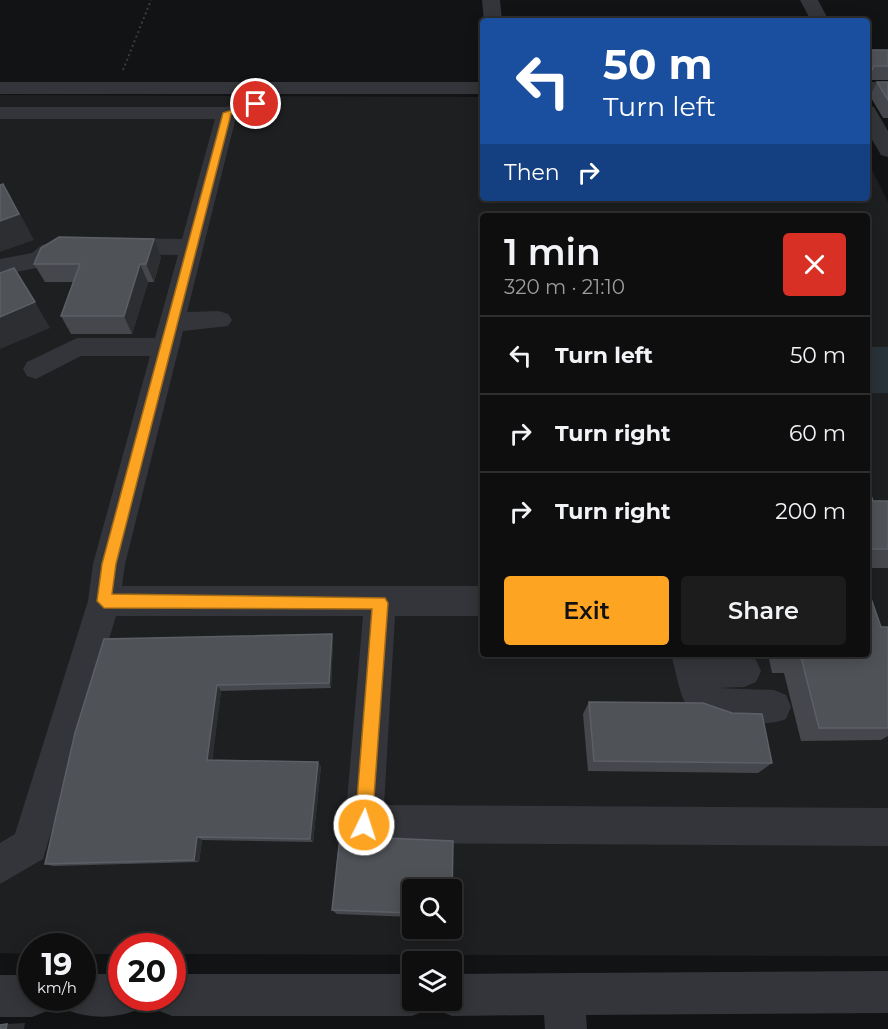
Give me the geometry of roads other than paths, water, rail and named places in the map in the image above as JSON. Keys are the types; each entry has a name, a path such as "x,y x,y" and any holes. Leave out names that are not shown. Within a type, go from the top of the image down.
{"street":[{"path":"491,0 493,18"},
{"path":"809,0 818,18"},
{"path":"0,88 480,88"},
{"path":"0,113 227,113 256,104 261,88"},
{"path":"870,88 888,88"},
{"path":"0,864 30,846 104,601 109,564 227,113"},
{"path":"870,117 888,152"},
{"path":"0,267 39,260 50,251 66,245 192,247"},
{"path":"36,369 77,347 169,335 219,320"},
{"path":"104,601 380,603 480,601"},
{"path":"380,603 364,825 888,827"},
{"path":"744,671 691,664 699,694 709,705 774,706"},
{"path":"462,997 565,1012 888,992"},
{"path":"186,995 402,995"},
{"path":"0,996 18,996"}]}
